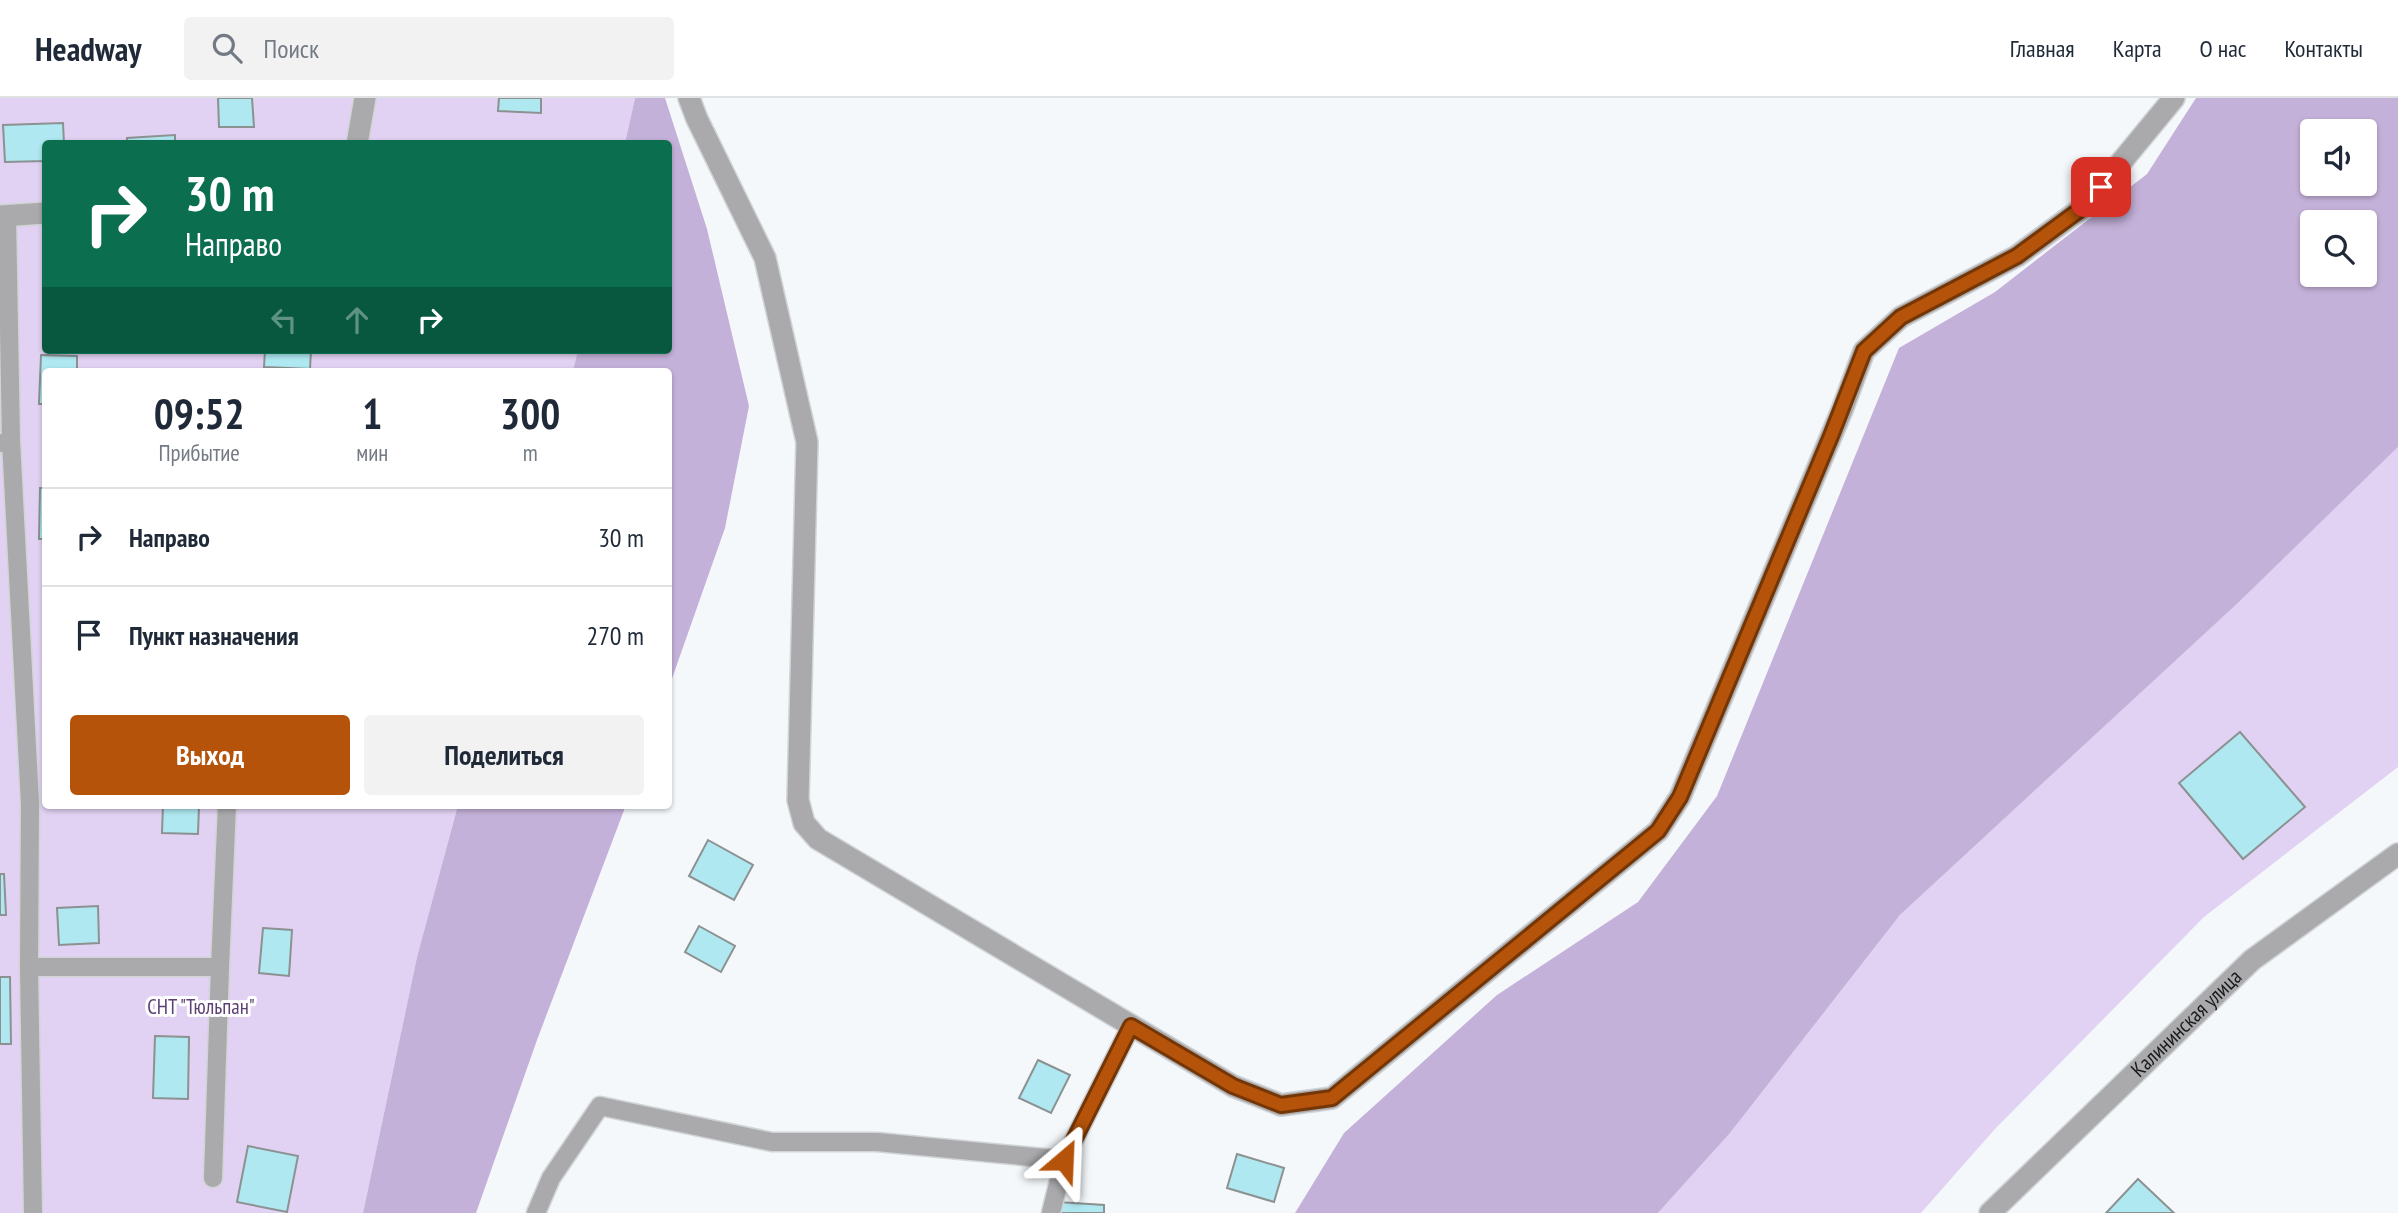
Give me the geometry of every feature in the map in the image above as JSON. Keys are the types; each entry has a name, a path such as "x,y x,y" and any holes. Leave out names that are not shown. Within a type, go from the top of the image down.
{"street":[{"path":"358,140 365,98"},
{"path":"689,98 765,258 807,442 798,800 804,823 818,839 1131,1026 1233,1086 1281,1105 1332,1098 1658,831 1680,797 1837,423 1864,351 1901,317 2017,256 2085,206 2174,98"},
{"path":"4,216 42,213"},
{"name":"Калининская улица","path":"1990,1213 2252,961 2398,854"}],"lane":[{"path":"4,216 5,442 30,804 29,967 33,1213"},
{"path":"213,1178 227,809"},
{"path":"29,967 220,967"},
{"path":"1051,1213 1064,1160 1131,1026"},
{"path":"536,1213 551,1178 600,1106 772,1142 877,1142 1064,1160"}],"green space":[{"name":"СНТ \"Тюльпан\"","path":"0,98 635,98 626,140 42,140 42,354 577,354 574,368 42,368 42,809 457,809 417,957 363,1213 0,1213"},
{"path":"2398,447 2398,767 2204,917 1994,1130 1921,1213 1658,1213 1730,1133 1900,915 2239,602"}],"shaded area":[{"path":"635,98 665,98 707,229 749,406 725,528 672,678 672,368 574,368 577,354 672,354 672,140 626,140"},
{"path":"2196,98 2398,98 2398,447 2239,602 1900,915 1730,1133 1658,1213 1295,1213 1344,1133 1497,995 1638,902 1717,796 1899,348 1995,292 2147,174"},
{"path":"457,809 624,809 537,1040 476,1213 363,1213 417,957"}],"building":[{"path":"218,98 252,98 254,127 219,127"},
{"path":"499,98 541,98 541,113 498,111"},
{"path":"63,123 64,140 42,140 42,161 5,162 3,125"},
{"path":"175,135 175,140 127,138"},
{"path":"265,354 311,354 310,368 264,367"},
{"path":"41,355 77,356 77,368 42,368 42,404 39,404"},
{"path":"40,488 42,488 42,539 39,539"},
{"path":"2240,732 2305,807 2243,859 2179,783"},
{"path":"163,809 199,809 198,834 162,833"},
{"path":"708,840 753,865 734,900 689,876"},
{"path":"0,874 4,874 6,915 0,915"},
{"path":"98,906 99,943 59,945 57,908"},
{"path":"699,926 735,946 721,972 685,952"},
{"path":"263,928 292,930 289,976 259,973"},
{"path":"0,977 10,977 11,1044 0,1044"},
{"path":"155,1036 189,1037 188,1099 153,1098"},
{"path":"1038,1060 1070,1075 1051,1113 1019,1098"},
{"path":"248,1146 298,1156 287,1212 237,1202"},
{"path":"1237,1154 1284,1168 1274,1202 1227,1188"},
{"path":"2138,1179 2174,1213 2106,1213"},
{"path":"1058,1202 1104,1205 1104,1213 1057,1213"}],"route":[{"path":"1064,1160 1131,1026 1233,1086 1281,1105 1332,1098 1658,831 1680,797 1842,410 1864,351 1901,317 2017,256 2085,206 2101,187"}]}
